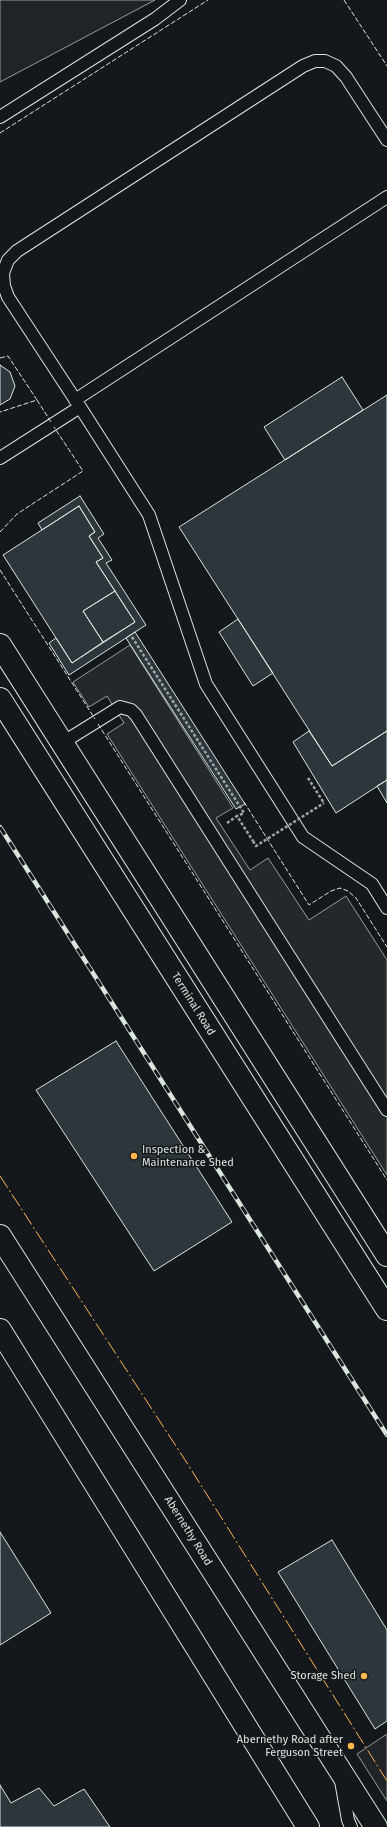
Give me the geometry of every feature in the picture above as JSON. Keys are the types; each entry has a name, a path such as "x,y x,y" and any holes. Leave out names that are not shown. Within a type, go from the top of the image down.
{"street":[{"path":"0,645 384,1244"},
{"name":"Terminal Road","path":"0,699 387,1309"},
{"name":"Abernethy Road","path":"0,1236 376,1827"},
{"path":"0,1330 308,1827"}],"lane":[{"path":"0,117 155,19 180,0"},
{"path":"387,140 346,77 336,66 325,61 315,61 303,66 17,251 8,260 3,273 4,286 8,297 78,403 149,515 206,684 303,838 372,884 387,908"},
{"path":"0,458 78,403 387,198"},
{"path":"62,743 120,707 131,710 136,715 387,1110"},
{"path":"338,1768 348,1820 351,1827"}],"path":[{"path":"132,637 244,813 237,816"},
{"path":"242,824 256,846 324,803 308,778"}],"shaded area":[{"path":"0,0 155,0 0,82"},
{"path":"130,645 233,808 216,818 250,870 268,858 309,920 346,896 387,960 387,1175 107,734 124,723 107,696 89,707 73,682"},
{"path":"387,1734 387,1801 357,1754"}],"building":[{"path":"0,365 10,372 15,386 10,399 0,405"},
{"path":"342,377 363,410 285,460 264,427"},
{"path":"387,395 387,731 332,766 179,527"},
{"path":"80,496 104,534 98,538 112,560 106,563 146,625 69,675 49,643 56,638 72,663 135,622 96,562 103,558 89,536 95,532 79,506 42,530 38,523"},
{"path":"79,506 95,532 89,536 103,558 96,562 115,591 83,611 103,642 72,663 3,555"},
{"path":"115,591 135,622 103,642 83,611"},
{"path":"238,619 273,673 253,686 219,632"},
{"path":"135,632 245,804 236,809 126,638"},
{"path":"309,731 332,766 387,731 387,780 336,813 293,742"},
{"path":"387,780 387,803 377,786"},
{"name":"Inspection & Maintenance Shed","path":"116,1041 232,1222 154,1271 36,1090"},
{"path":"0,1532 51,1613 0,1645"},
{"name":"Storage Shed","path":"332,1540 387,1630 387,1721 375,1729 278,1572"},
{"path":"0,1785 11,1803 39,1788 54,1806 84,1789 110,1827 0,1827"}],"railway":[{"path":"0,827 387,1435"}],"fence":[{"path":"0,133 208,0"},
{"path":"344,0 387,66"},
{"path":"0,358 8,356 37,400 0,412"},
{"path":"37,400 51,422"},
{"path":"0,532 17,514 83,471 54,427"},
{"path":"0,570 95,719"},
{"path":"98,724 387,1180"},
{"path":"244,802 309,905 331,891 340,888 348,891 356,898 387,947"}],"power":[{"path":"0,1176 187,1463 387,1781"}],"place":[{"name":"Inspection & Maintenance Shed","path":"134,1156"},
{"name":"Storage Shed","path":"364,1676"},
{"name":"Abernethy Road after Ferguson Street","path":"351,1746"}]}
